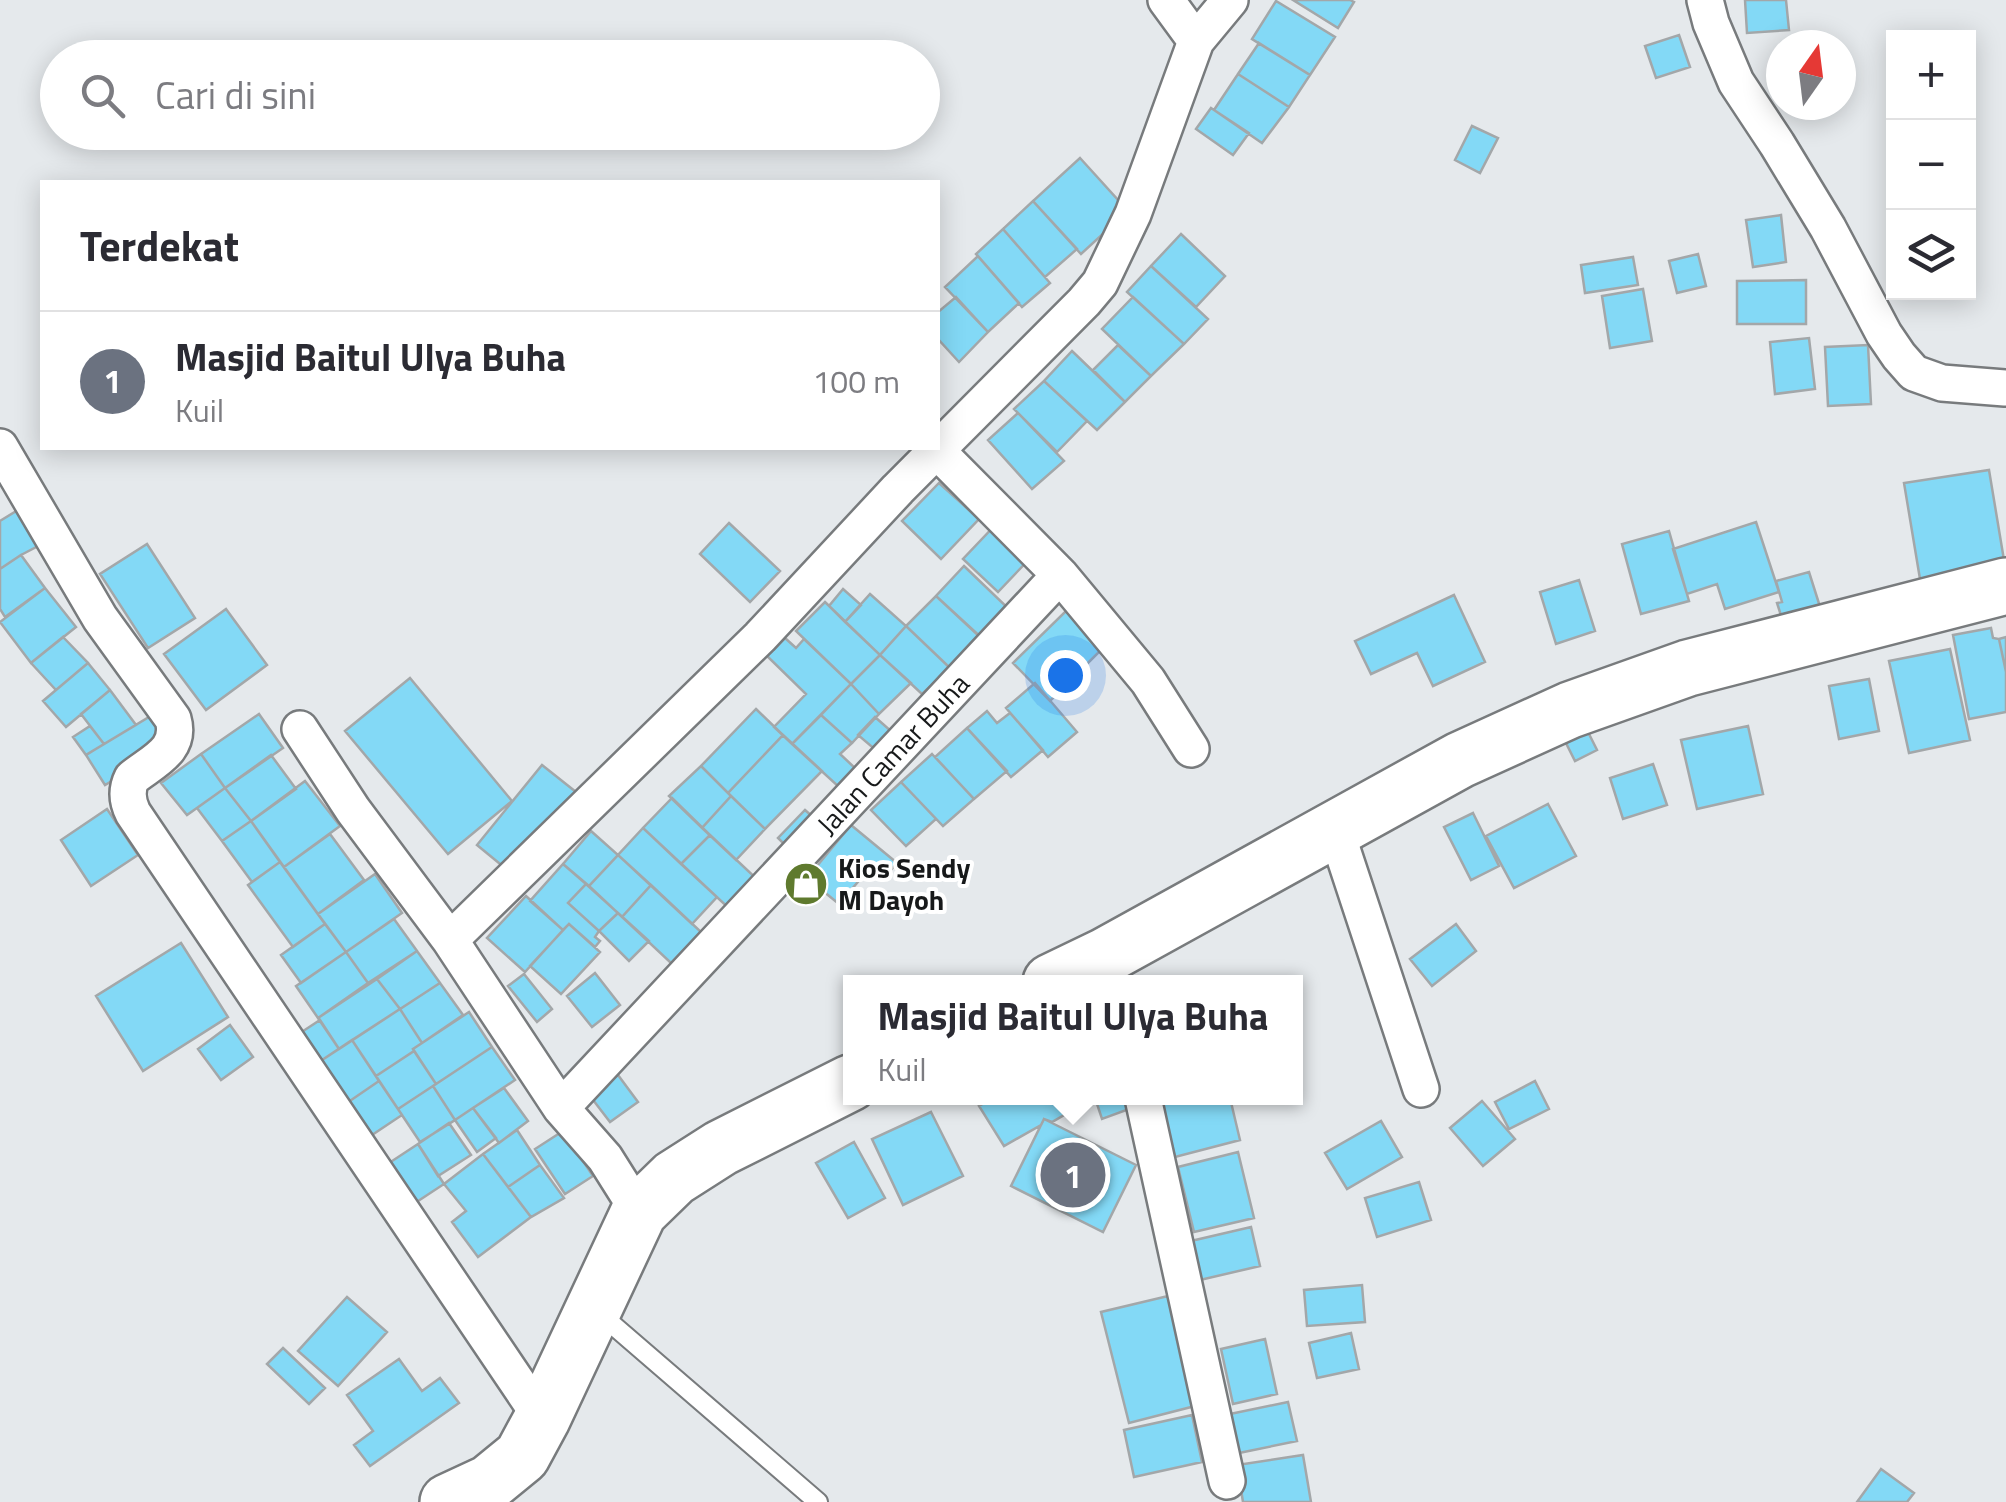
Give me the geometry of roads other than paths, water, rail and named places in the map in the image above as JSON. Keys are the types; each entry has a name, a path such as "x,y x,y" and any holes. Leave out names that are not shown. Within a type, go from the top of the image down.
{"highway":[{"path":"1082,975 1109,969 1334,828 1460,760 1570,710 1688,668 2006,586"},
{"path":"448,1502 489,1483 522,1456 639,1212 674,1178 721,1148 843,1087"}],"street":[{"path":"1166,0 1196,41"},
{"path":"940,447 1100,283 1134,214 1196,41 1230,0"},
{"path":"1705,0 1736,82 1828,228 1899,356 1914,373 1942,383 2006,388 2006,399"},
{"path":"0,447 100,618 174,719 172,747 128,785 133,813 542,1420"},
{"path":"450,940 760,637 936,451 1060,575 1148,681 1191,749"},
{"name":"Jalan Camar Buha","path":"561,1108 1060,575"},
{"path":"300,729 353,810 450,940 561,1108 605,1158 639,1212"},
{"path":"1334,828 1421,1089"},
{"path":"1145,1105 1227,1481"}],"lane":[{"path":"594,1310 818,1502"}],"place":[{"name":"Kios Sendy M Dayoh","path":"806,884"},
{"name":"Masjid Baitul Ulya Buha","path":"1073,1175"}]}
